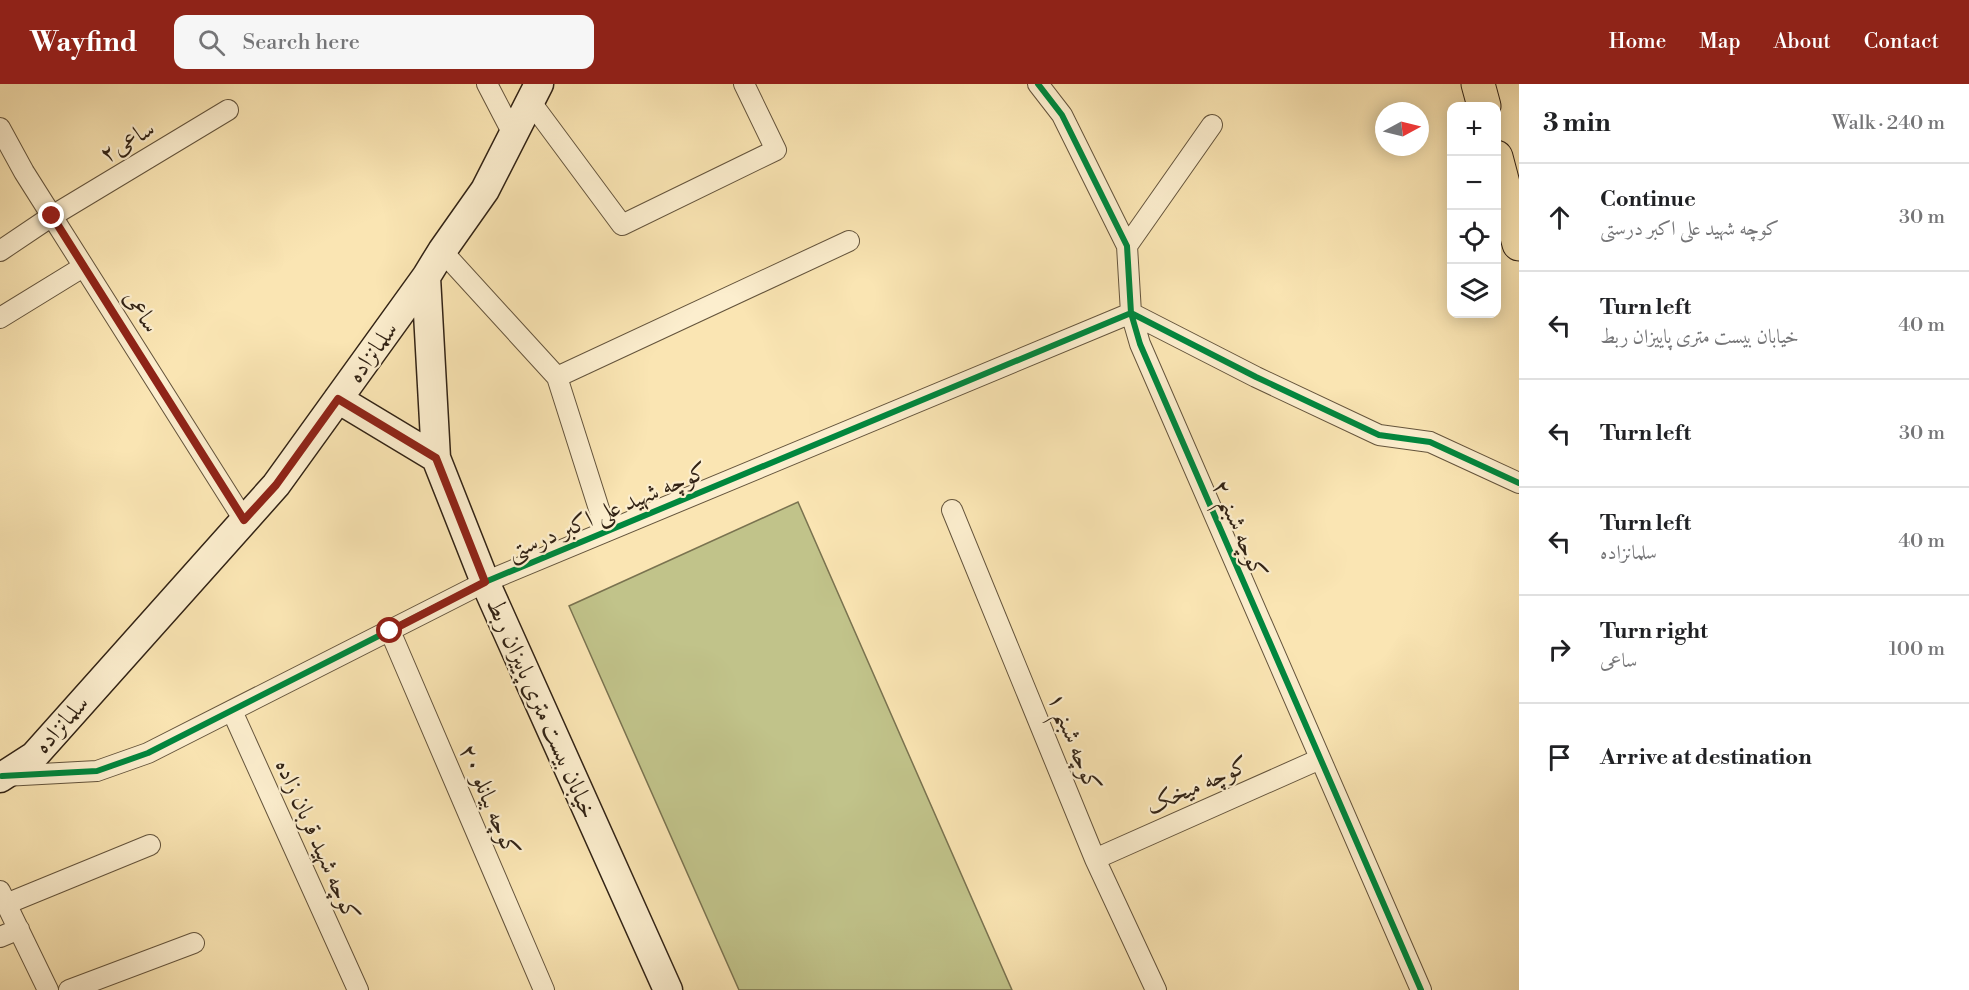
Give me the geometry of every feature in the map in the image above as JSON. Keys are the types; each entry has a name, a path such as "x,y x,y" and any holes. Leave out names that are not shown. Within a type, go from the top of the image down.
{"highway":[{"path":"1478,84 1483,102"},
{"path":"1501,173 1519,244"}],"street":[{"path":"487,84 513,134"},
{"path":"534,93 622,225 776,150 744,84"},
{"name":"کوچه شبنم ۲","path":"1038,84 1062,115 1127,246 1131,313 1140,344 1420,990"},
{"name":"سلمانزاده","path":"1,777 34,756 276,485 426,277 485,190 534,93"},
{"name":"ساعی۲","path":"0,251 52,216 228,110"},
{"path":"1127,246 1212,125"},
{"name":"ساعی","path":"0,128 24,172 83,267 244,520"},
{"path":"557,377 849,241"},
{"path":"442,251 557,377 606,531"},
{"path":"0,318 83,267"},
{"name":"خیابان بیست متری پاییزان ربط","path":"426,277 436,458 485,582 668,990"},
{"path":"1131,313 1256,377 1379,435 1430,442 1519,483"},
{"name":"کوچه شهید علی اکبر درستی","path":"1,777 97,771 148,753 485,582 1131,313"},
{"path":"338,399 436,458"},
{"name":"کوچه شبنم ۱","path":"952,510 1095,859 1155,990"},
{"name":"کوچه بیانلو ۲۰","path":"390,631 544,990"},
{"name":"کوچه شهید قربان زاده","path":"232,711 358,990"},
{"name":"کوچه میخک","path":"1095,859 1320,759"},
{"path":"48,990 3,897 150,845"},
{"path":"0,937 19,929"},
{"path":"69,990 194,943"}],"green space":[{"path":"798,502 1012,990 739,990 569,606"}],"cycle path":[{"path":"1038,84 1062,115 1127,246 1131,313 1140,344 1421,990"},
{"path":"2,776 97,771 148,753 485,582 1131,313 1256,377 1379,435 1430,442 1519,483"}],"route":[{"path":"52,216 244,520 276,485 338,399 436,458 485,582 390,631"}]}
